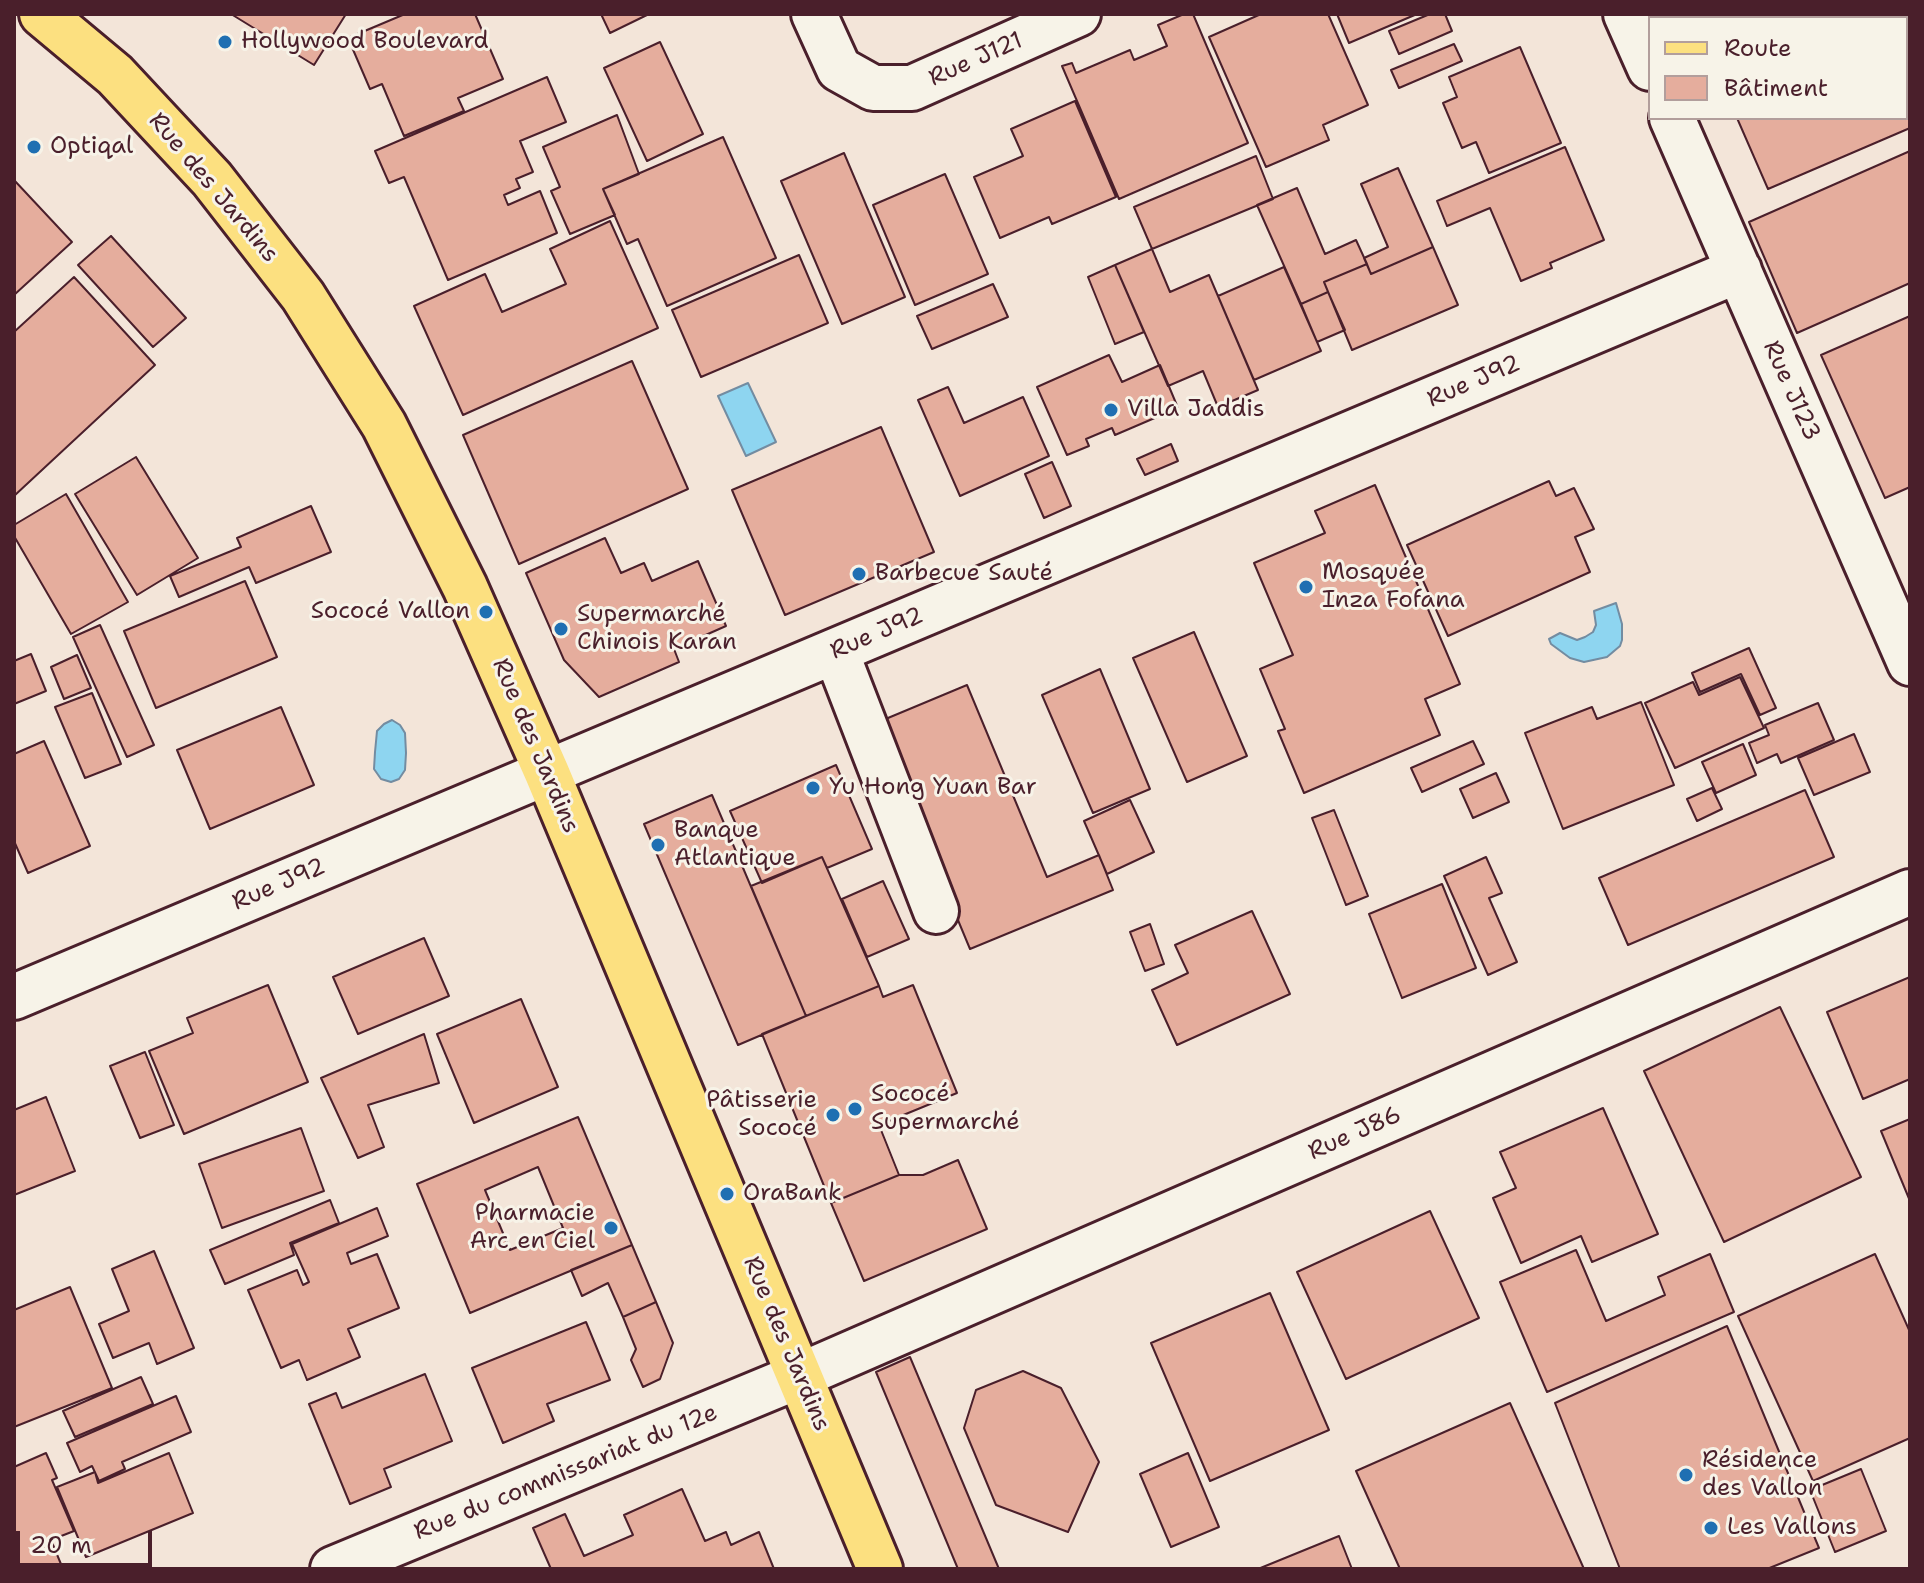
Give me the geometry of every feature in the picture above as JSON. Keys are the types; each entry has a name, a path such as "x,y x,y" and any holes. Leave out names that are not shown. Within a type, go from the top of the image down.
{"main road":[{"name":"Rue des Jardins","path":"42,14 115,75 212,179 303,296 384,425 465,587 547,773 880,1569"}],"street":[{"name":"Rue J121","path":"814,14 839,69 873,88 912,88 1078,14"},
{"path":"1626,14 1648,64"},
{"name":"Rue J123","path":"1673,120 1910,663"},
{"name":"Rue J92","path":"14,997 1739,270"},
{"path":"836,652 936,911"},
{"name":"Rue J86","path":"799,1376 1910,892"},
{"name":"Rue du commissariat du 12e","path":"333,1569 799,1376"}],"water":[{"path":"748,383 776,442 746,456 718,396"},
{"path":"1616,603 1622,624 1622,640 1620,646 1607,657 1584,662 1570,658 1551,644 1549,639 1560,633 1577,640 1593,632 1596,625 1594,611"},
{"path":"392,720 405,733 406,753 405,770 399,779 391,782 381,779 374,769 377,731"}],"building":[{"path":"231,14 346,14 314,65"},
{"path":"405,14 475,14 503,79 458,98 464,111 404,136 382,84 370,89 348,38"},
{"path":"601,14 649,14 610,33"},
{"path":"1184,14 1193,14 1248,143 1119,199 1062,66 1072,63 1076,73 1130,50 1134,60 1167,46 1158,25"},
{"path":"1261,14 1328,14 1368,105 1323,125 1329,140 1266,167 1209,37"},
{"path":"1337,14 1417,14 1349,43"},
{"path":"1430,14 1445,14 1452,31 1399,54 1389,31"},
{"path":"1878,14 1878,16 1829,16"},
{"path":"660,42 703,134 647,161 604,68"},
{"path":"1454,44 1462,61 1399,88 1391,70"},
{"path":"1520,47 1561,143 1489,173 1476,142 1462,148 1443,103 1457,97 1449,77"},
{"path":"547,77 566,122 520,141 533,172 516,179 520,188 504,195 508,205 540,191 557,233 448,280 404,177 389,183 375,151"},
{"path":"1908,86 1910,128 1768,189 1738,120 1908,120"},
{"path":"1075,101 1116,197 1052,224 1049,217 1000,238 974,177 1023,156 1011,129"},
{"path":"617,115 639,174 603,189 615,215 570,234 551,191 560,187 543,147"},
{"path":"723,137 776,258 667,306 638,239 627,244 603,189"},
{"path":"1565,147 1604,240 1550,263 1552,268 1521,281 1490,208 1447,226 1437,201"},
{"path":"1910,151 1910,283 1797,333 1749,222"},
{"path":"844,153 905,297 842,324 781,181"},
{"path":"1256,156 1273,199 1152,249 1134,207"},
{"path":"1398,168 1433,247 1371,274 1364,258 1388,247 1361,184"},
{"path":"945,174 988,274 915,305 873,205"},
{"path":"14,180 72,242 14,295"},
{"path":"1297,188 1325,254 1356,240 1367,264 1324,282 1328,292 1301,304 1257,205"},
{"path":"610,221 658,328 463,415 414,306 485,274 502,312 566,284 550,249"},
{"path":"111,236 186,318 153,347 78,265"},
{"path":"1433,247 1458,305 1352,350 1324,282 1367,264 1371,274"},
{"path":"1152,249 1170,292 1209,275 1258,390 1218,407 1203,371 1168,386 1115,265"},
{"path":"799,255 828,323 701,377 672,310"},
{"path":"1115,265 1144,332 1115,344 1088,277"},
{"path":"1284,267 1321,351 1254,380 1218,296"},
{"path":"74,277 155,365 14,496 14,332"},
{"path":"993,284 1008,317 932,349 917,316"},
{"path":"1328,292 1345,330 1317,342 1301,304"},
{"path":"1910,316 1910,487 1885,498 1821,355"},
{"path":"1109,355 1122,382 1160,365 1178,408 1115,435 1112,428 1086,439 1089,446 1067,455 1037,387"},
{"path":"632,361 688,489 519,564 463,435"},
{"path":"948,387 964,423 1023,397 1049,456 960,496 918,400"},
{"path":"881,427 934,552 785,615 732,490"},
{"path":"1171,444 1178,461 1145,475 1137,459"},
{"path":"136,457 198,558 137,595 75,494"},
{"path":"1052,462 1071,506 1044,518 1025,474"},
{"path":"1549,481 1556,496 1574,488 1594,529 1575,537 1590,572 1448,636 1407,545"},
{"path":"1375,485 1460,684 1425,699 1440,735 1304,793 1278,731 1285,729 1260,669 1293,655 1254,563 1325,533 1315,511"},
{"path":"66,494 128,602 71,634 14,536 14,525"},
{"path":"311,506 331,552 256,583 249,567 179,597 170,576 241,547 237,538"},
{"path":"605,538 621,573 644,563 652,581 698,561 726,626 674,649 679,662 599,697 564,660 526,573"},
{"path":"245,581 277,657 156,708 124,631"},
{"path":"100,625 154,745 127,757 73,637"},
{"path":"1194,632 1247,756 1187,782 1133,658"},
{"path":"1749,648 1776,708 1760,715 1741,674 1700,692 1692,673"},
{"path":"31,654 46,691 14,704 14,661"},
{"path":"77,655 91,688 64,699 51,667"},
{"path":"1100,669 1150,789 1093,813 1042,695"},
{"path":"1740,677 1764,728 1675,768 1645,703 1693,682 1699,695"},
{"path":"967,685 1047,877 1099,855 1113,890 970,949 876,723"},
{"path":"92,693 121,764 85,778 55,707"},
{"path":"1641,702 1674,785 1563,829 1525,733 1592,707 1597,719"},
{"path":"1818,703 1834,740 1781,763 1777,754 1757,763 1749,743 1769,735 1765,725"},
{"path":"281,707 314,785 210,829 177,750"},
{"path":"1854,734 1870,772 1814,795 1798,758"},
{"path":"44,741 90,846 28,873 14,841 14,754"},
{"path":"1473,741 1484,764 1422,792 1411,768"},
{"path":"1743,744 1756,775 1716,793 1702,762"},
{"path":"836,765 872,849 827,868 822,857 762,883 730,811"},
{"path":"1496,773 1509,802 1473,818 1460,789"},
{"path":"1712,788 1722,809 1697,821 1687,799"},
{"path":"1805,790 1834,857 1628,945 1599,878"},
{"path":"712,795 806,1016 738,1045 644,824"},
{"path":"1130,800 1154,852 1107,874 1084,821"},
{"path":"1334,810 1368,896 1346,905 1312,818"},
{"path":"822,857 879,986 806,1016 751,886"},
{"path":"1486,857 1502,893 1489,898 1517,962 1488,975 1444,876"},
{"path":"883,881 909,939 867,957 842,899"},
{"path":"1442,884 1476,968 1402,998 1369,914"},
{"path":"1252,911 1290,994 1177,1045 1152,990 1188,973 1175,945"},
{"path":"1150,924 1164,964 1145,971 1130,932"},
{"path":"424,938 449,996 358,1034 333,977"},
{"path":"1910,977 1910,1079 1863,1099 1827,1012"},
{"path":"268,985 308,1082 184,1134 149,1051 193,1033 187,1018"},
{"name":"Sococé Supermarché","path":"913,985 957,1093 879,1125 899,1175 831,1203 762,1034 879,986 883,997"},
{"path":"521,999 558,1087 474,1123 437,1034"},
{"path":"1780,1007 1861,1177 1724,1242 1644,1071"},
{"path":"424,1034 439,1083 368,1105 384,1147 358,1158 321,1078"},
{"path":"145,1052 174,1125 140,1138 110,1066"},
{"path":"46,1097 75,1171 14,1195 14,1110"},
{"path":"1603,1108 1658,1234 1592,1262 1581,1236 1521,1263 1493,1198 1516,1188 1500,1152"},
{"path":"578,1117 632,1245 470,1313 417,1184","holes":["538,1167 563,1228 510,1250 485,1190"]},
{"path":"1910,1119 1910,1201 1881,1131"},
{"path":"301,1128 324,1191 222,1228 199,1164"},
{"path":"958,1160 987,1229 864,1281 831,1203 899,1175 923,1175"},
{"path":"330,1200 339,1223 290,1243 294,1255 225,1284 210,1250"},
{"path":"377,1208 388,1236 347,1253 351,1264 377,1254 399,1308 348,1329 360,1357 307,1380 299,1360 281,1368 248,1290 297,1270 303,1285 309,1282 292,1244"},
{"path":"1430,1211 1479,1318 1346,1379 1297,1272"},
{"path":"632,1245 656,1302 623,1317 608,1283 582,1296 571,1270"},
{"path":"1576,1250 1606,1321 1665,1295 1658,1277 1710,1254 1734,1312 1547,1392 1500,1282"},
{"path":"154,1251 194,1348 157,1364 149,1343 113,1358 99,1324 129,1311 112,1269"},
{"path":"1875,1254 1910,1332 1910,1438 1813,1481 1738,1316"},
{"path":"70,1287 112,1388 14,1427 14,1310"},
{"path":"1270,1293 1329,1430 1210,1481 1151,1343"},
{"path":"656,1302 673,1343 660,1379 643,1387 631,1360 636,1349 623,1317"},
{"path":"586,1322 610,1380 547,1404 554,1421 503,1443 472,1368"},
{"name":"Résidence des Vallon","path":"1727,1326 1819,1548 1767,1569 1620,1569 1555,1403"},
{"path":"910,1357 999,1569 958,1569 876,1372"},
{"path":"1023,1371 1061,1388 1099,1462 1068,1532 996,1505 964,1428 976,1390"},
{"path":"425,1374 452,1441 384,1469 391,1487 350,1504 309,1404 336,1393 342,1408"},
{"path":"141,1377 153,1404 75,1437 63,1411"},
{"path":"176,1396 191,1432 122,1462 125,1469 99,1481 92,1466 80,1472 67,1443"},
{"path":"1510,1403 1584,1569 1400,1569 1356,1471"},
{"path":"46,1453 57,1478 52,1480 74,1531 51,1540 63,1569 14,1569 14,1467"},
{"path":"169,1453 193,1513 86,1557 57,1487 95,1472 98,1483"},
{"path":"1188,1453 1219,1527 1171,1547 1140,1474"},
{"path":"1861,1469 1886,1531 1835,1552 1810,1490"},
{"path":"682,1489 705,1541 726,1532 731,1545 759,1532 774,1569 551,1569 533,1528 565,1514 584,1556 633,1535 624,1515"},
{"path":"1339,1536 1352,1569 1258,1569"}],"place":[{"name":"Hollywood Boulevard","path":"225,42"},
{"name":"Optiqal","path":"34,147"},
{"name":"Villa Jaddis","path":"1111,410"},
{"name":"Barbecue Sauté","path":"859,574"},
{"name":"Mosquée Inza Fofana","path":"1306,587"},
{"name":"Sococé Vallon","path":"486,612"},
{"name":"Supermarché Chinois Karan","path":"561,629"},
{"name":"Yu Hong Yuan Bar","path":"813,788"},
{"name":"Banque Atlantique","path":"658,845"},
{"name":"Sococé Supermarché","path":"855,1109"},
{"name":"Pâtisserie Sococé","path":"833,1115"},
{"name":"OraBank","path":"727,1194"},
{"name":"Pharmacie Arc en Ciel","path":"611,1228"},
{"name":"Résidence des Vallon","path":"1686,1475"},
{"name":"Les Vallons","path":"1711,1528"}]}
